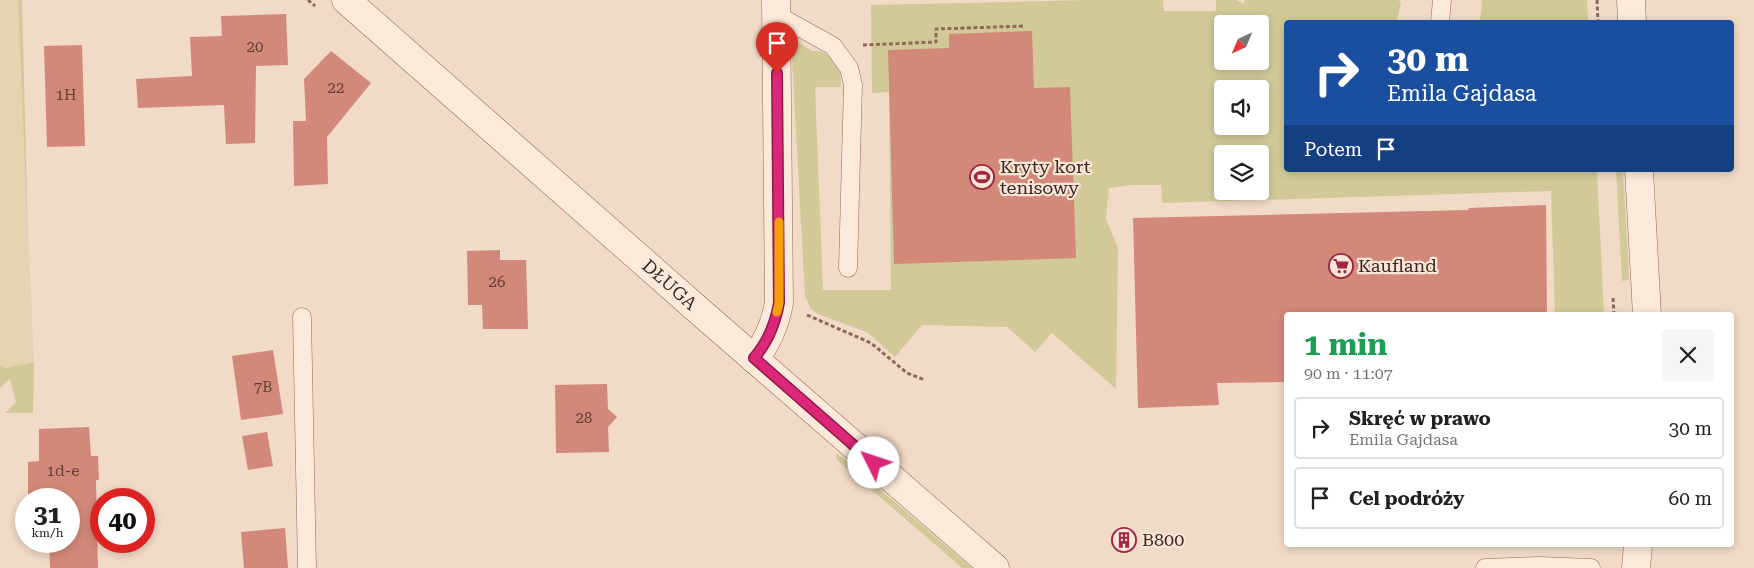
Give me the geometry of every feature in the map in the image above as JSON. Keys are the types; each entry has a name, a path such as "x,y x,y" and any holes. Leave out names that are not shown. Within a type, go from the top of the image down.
{"street":[{"name":"DŁUGA","path":"346,0 995,568"},
{"path":"1631,0 1632,20"},
{"path":"754,358 763,347 775,323 779,303 777,8"},
{"path":"1639,172 1647,312"},
{"path":"1636,568 1638,547"}],"lane":[{"path":"1440,20 1442,0"},
{"path":"777,8 833,46 850,68 853,85 848,268"},
{"path":"302,317 307,568"},
{"path":"1485,568 1539,566 1591,568"}],"path":[{"path":"1597,0 1598,20"},
{"path":"833,46 936,42 936,29 1025,26"},
{"path":"779,303 800,309 807,315 871,343 907,373 925,380"}],"shaded area":[{"path":"0,0 18,0 34,362 6,368 0,365"},
{"path":"18,0 22,0 28,241"},
{"path":"1163,0 1164,11 1216,11 1216,0 1236,0 1244,4 1245,0 1398,0 1401,2 1397,20 1284,20 1284,172 1597,172 1604,312 1555,312 1551,191 1269,200 1269,145 1214,145 1214,200 1259,200 1162,203 1161,185 1132,185 1109,188 1106,219 1118,248 1116,389 1052,333 1035,352 1007,327 922,325 895,357 867,332 818,314 811,309 805,296 791,40 812,51 821,51 829,56 840,70 841,87 815,87 823,290 891,290 889,92 872,93 871,5"},
{"path":"1482,0 1587,0 1588,20 1480,20"},
{"path":"1616,172 1623,172 1629,280 1622,281"},
{"path":"34,362 33,413 5,413 16,402 10,379 0,388 0,365 6,368"},
{"path":"837,454 972,568 962,568 837,460"}],"building":[{"path":"286,14 288,65 256,66 255,143 226,144 224,105 138,108 136,79 192,76 190,37 222,36 221,16"},
{"name":"Kryty kort tenisowy","path":"1032,31 1034,88 1070,87 1076,258 894,264 888,50 949,48 949,34"},
{"path":"82,45 85,146 47,147 44,46"},
{"path":"331,51 371,83 327,137 328,184 294,186 293,121 306,121 304,79"},
{"name":"Kaufland","path":"1546,205 1547,312 1284,312 1284,382 1217,383 1219,405 1138,408 1133,218 1468,210 1469,208"},
{"path":"500,250 500,260 526,260 528,329 483,329 482,305 468,305 467,251"},
{"path":"273,350 283,414 241,420 232,356"},
{"path":"607,384 608,409 617,417 608,427 609,452 556,453 555,385"},
{"path":"89,427 91,456 98,456 99,480 96,480 96,488 90,488 90,553 98,553 98,568 50,568 49,553 80,553 80,488 28,488 28,462 39,461 39,429"},
{"path":"267,432 273,466 248,470 242,436"},
{"path":"285,528 288,568 244,568 241,532"}],"slow traffic":[{"path":"777,312 779,303 779,222"}],"place":[{"name":"Kryty kort tenisowy","path":"982,177"},
{"name":"Kaufland","path":"1341,266"},
{"name":"B800","path":"1124,540"}],"route":[{"path":"777,73 779,303 775,323 763,347 754,358 874,463"}]}
